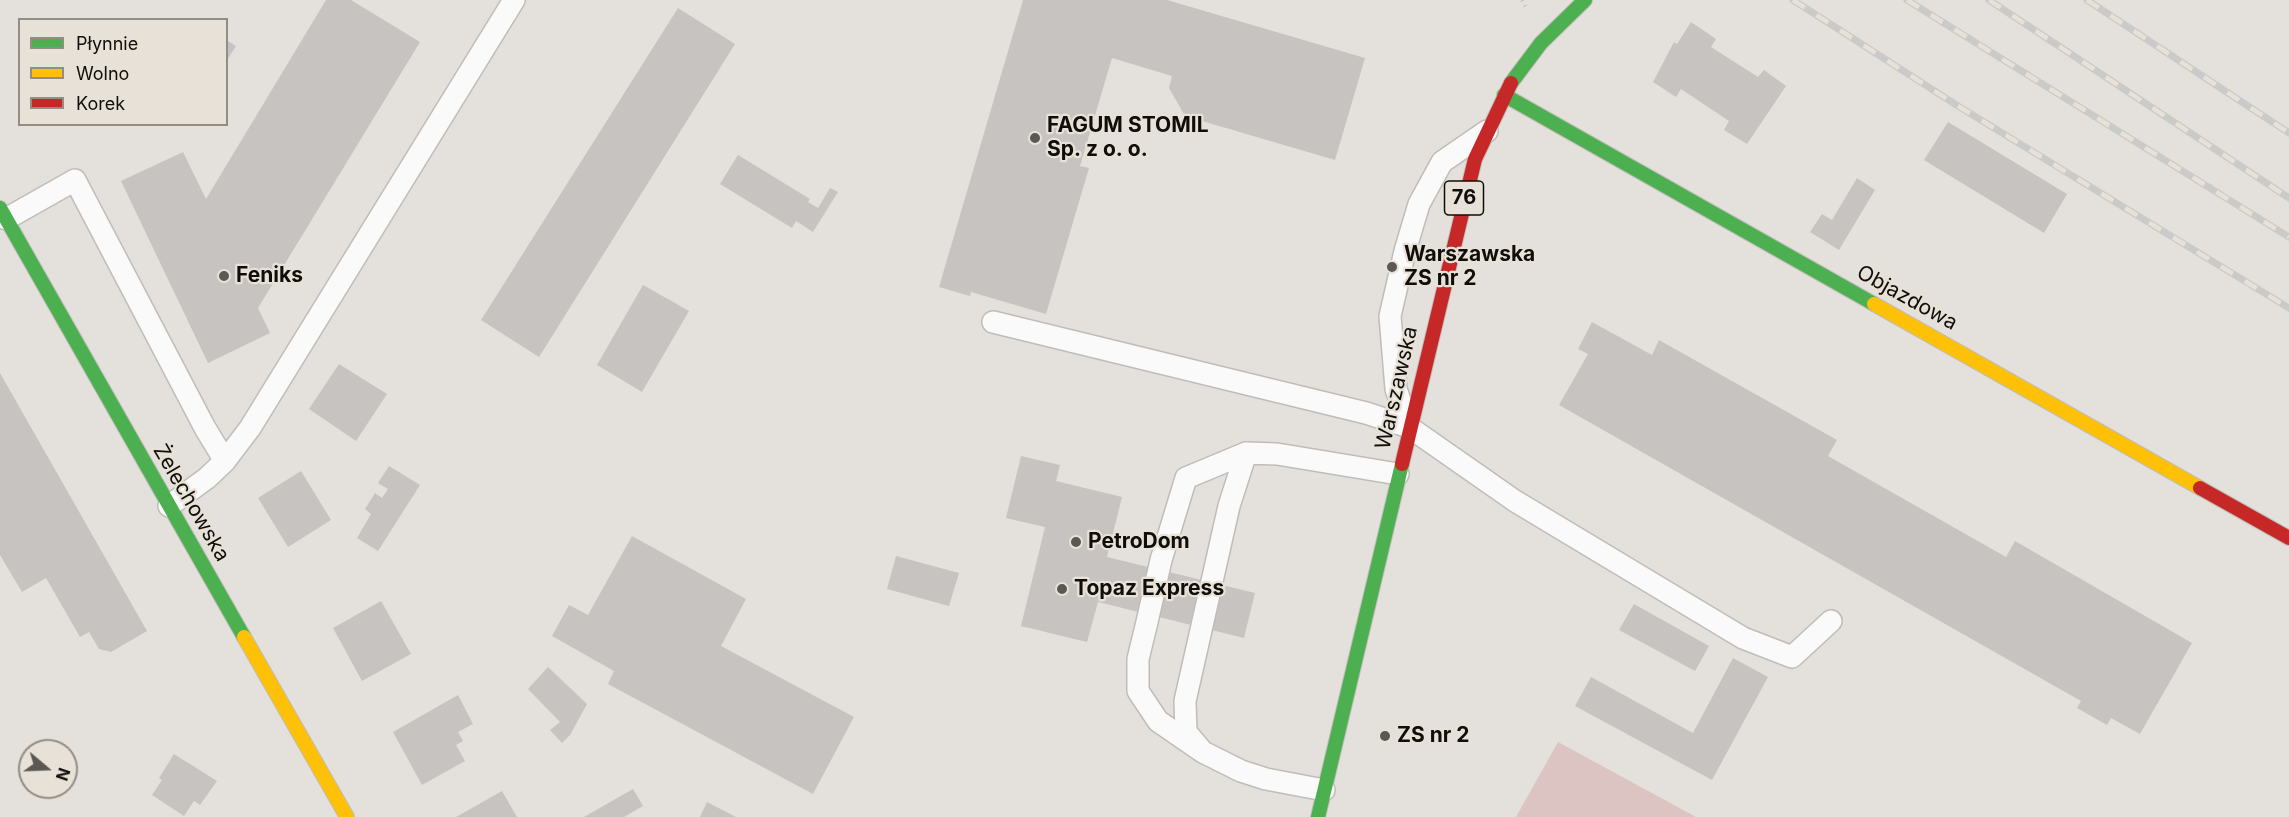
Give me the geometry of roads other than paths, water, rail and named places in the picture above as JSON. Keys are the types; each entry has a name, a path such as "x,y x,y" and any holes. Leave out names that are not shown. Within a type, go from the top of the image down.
{"main road":[{"name":"Warszawska","path":"1317,817 1457,223 1475,159 1504,95 1541,43 1585,0"},
{"name":"Objazdowa","path":"1504,95 2289,538"},
{"name":"Żelechowska","path":"3,214 347,817"}],"lane":[{"path":"169,506 207,478 225,461 250,428 325,310 514,0"},
{"path":"1409,427 1396,389 1390,316 1405,250 1419,204 1442,162 1488,130"},
{"path":"3,214 75,180 205,428 225,461"},
{"path":"993,322 1366,412 1409,427 1515,501 1743,638 1792,657 1831,621"},
{"path":"1324,790 1266,779 1203,752 1158,721 1138,691 1138,660 1161,560 1186,478 1246,453 1277,454 1398,474"},
{"path":"1203,752 1186,732 1185,701 1229,506 1246,453"}],"railway":[{"path":"1793,0 1958,106 2289,308"},
{"path":"1907,0 2289,237"},
{"path":"1989,0 2289,198"},
{"path":"2087,0 2289,133"}],"place":[{"name":"FAGUM STOMIL Sp. z o. o.","path":"1035,138"},
{"name":"Warszawska ZS nr 2","path":"1392,267"},
{"name":"Feniks","path":"224,276"},
{"name":"PetroDom","path":"1076,542"},
{"name":"Topaz Express","path":"1062,589"},
{"name":"ZS nr 2","path":"1385,736"}]}
